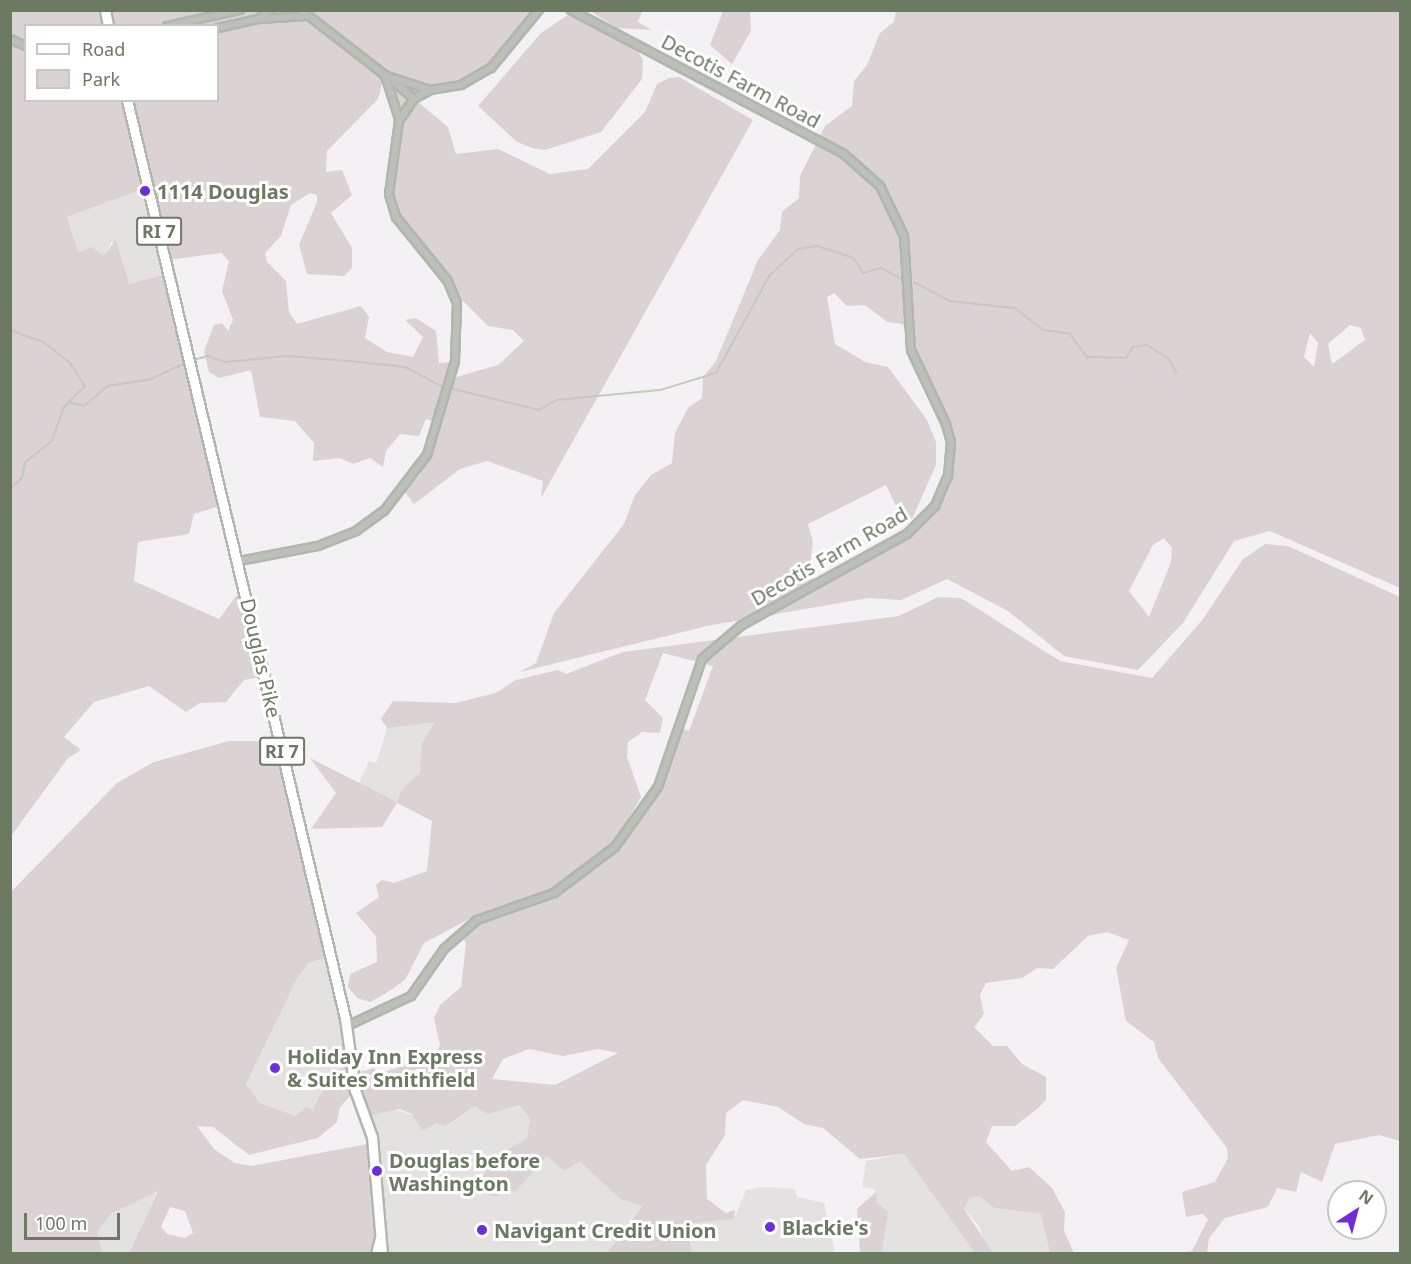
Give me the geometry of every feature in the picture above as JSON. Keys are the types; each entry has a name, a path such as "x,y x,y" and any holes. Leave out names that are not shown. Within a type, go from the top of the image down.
{"main road":[{"name":"Douglas Pike","path":"127,102 239,561 347,1026 355,1090 372,1137 383,1254"},
{"path":"376,1254 381,1236"}],"street":[{"path":"176,24 240,10"},
{"path":"258,19 271,10"},
{"path":"239,561 318,546 356,531 384,511 428,455 455,361 457,303 447,280 396,217 390,173 399,121 414,99 430,90 461,85 484,72 539,10"},
{"name":"Decotis Farm Road","path":"347,1026 411,996 444,949 477,920 554,893 615,847 658,787 702,659 742,625 907,534 935,506 948,476 951,442 946,424 911,350 904,236 880,186 844,154 571,10"},
{"path":"219,28 304,12 414,99"},
{"path":"10,39 24,45"},
{"path":"384,75 430,90"},
{"path":"384,75 399,121"}],"shaded area":[{"path":"146,188 169,273 129,284 112,241 103,257 93,250 78,252 67,217"},
{"path":"435,722 422,751 420,773 397,802 359,783 369,761 376,763 388,726"},
{"path":"325,958 349,1064 334,1070 312,1110 296,1116 260,1103 246,1084 296,981 308,963"},
{"path":"519,1105 530,1119 527,1138 491,1160 475,1192 498,1197 503,1186 519,1182 547,1156 580,1160 620,1199 642,1205 607,1253 383,1253 363,1117 387,1107 447,1126 475,1106"},
{"path":"904,1154 917,1169 975,1253 882,1253 888,1212 876,1201 875,1189 862,1187 866,1161"},
{"path":"762,1187 795,1189 797,1197 824,1203 835,1253 692,1253 687,1224 734,1219 746,1190"},
{"path":"158,1190 129,1253 103,1253 97,1232 112,1213"},
{"path":"980,1197 994,1208 1042,1214 1050,1253 993,1253 986,1248 979,1226 964,1209 970,1198"}],"green space":[{"path":"11,11 539,11 493,65 418,102 448,127 456,154 498,149 550,174 588,169 645,112 657,84 669,78 679,77 753,120 541,498 543,481 487,461 460,469 414,504 405,492 420,475 441,424 426,419 419,436 400,434 386,451 383,467 370,458 353,464 340,458 313,461 314,443 295,421 260,417 251,370 219,378 209,372 204,351 214,325 222,323 228,331 233,320 222,291 229,261 221,253 168,260 146,188 67,217 78,252 92,247 103,256 116,240 129,284 169,273 223,505 194,514 189,534 138,542 134,581 219,619 236,596 245,596 261,677 244,680 226,702 200,703 186,712 149,686 94,702 64,737 81,750 68,758 11,836","holes":["385,75 403,116 392,171 392,206 458,296 488,326 513,330 524,341 498,365 453,378 455,362 439,363 436,331 416,318 405,320 423,337 413,357 387,352 365,338 369,317 361,306 297,324 289,312 286,281 267,262 265,253 281,236 291,205 310,193 317,195 317,202 299,245 307,274 344,276 352,268 352,248 331,213 352,195 342,170 326,172 327,151 378,99"]},
{"path":"590,11 642,11 638,22 652,30 617,28"},
{"path":"723,11 750,11 751,31 732,64 710,45"},
{"path":"896,11 1400,11 1400,588 1270,531 1234,541 1183,623 1138,670 1064,656 1008,611 947,579 901,600 868,598 707,626 520,672 536,663 554,613 624,524 635,495 651,475 672,463 675,433 688,408 702,398 703,377 716,361 758,260 780,230 782,212 799,198 800,176 825,126 852,106 854,81 867,65 880,33 894,22","holes":["834,293 847,306 865,305 887,322 903,324 913,362 950,446 943,491 911,532 816,583 809,573 813,542 808,524 886,485 902,519 912,519 936,465 936,442 927,420 888,367 865,362 835,344 827,297","1350,325 1361,328 1365,340 1332,364 1328,344","1310,333 1318,343 1314,367 1304,357","1164,538 1172,548 1171,562 1149,617 1129,591 1153,545"]},
{"path":"568,15 634,45 643,60 642,79 601,132 545,150 532,148 517,142 478,106 541,33"},
{"path":"1265,544 1288,546 1400,597 1400,1141 1379,1135 1335,1144 1322,1182 1301,1172 1296,1192 1277,1188 1268,1207 1225,1218 1209,1238 1207,1253 1183,1253 1192,1251 1208,1219 1203,1214 1186,1217 1182,1192 1215,1182 1228,1158 1227,1148 1158,1058 1154,1042 1126,1021 1116,968 1129,940 1107,932 1088,936 1053,969 1037,968 1022,978 986,983 980,995 984,1014 974,1027 993,1046 1007,1046 1022,1064 1046,1077 1046,1100 1015,1126 992,1126 986,1142 1012,1171 1029,1167 1052,1188 1065,1212 1064,1231 1074,1253 1050,1253 1041,1214 994,1208 980,1197 970,1198 964,1209 993,1253 975,1253 904,1154 860,1159 823,1128 804,1124 778,1107 743,1100 726,1113 725,1135 706,1165 707,1199 726,1213 735,1210 734,1219 687,1224 692,1253 607,1253 642,1206 620,1199 580,1161 564,1171 547,1156 515,1192 503,1186 498,1197 475,1192 491,1160 527,1138 530,1119 519,1105 488,1114 475,1106 446,1126 436,1123 422,1131 412,1114 399,1109 363,1117 354,1092 340,1107 337,1122 318,1138 249,1155 213,1127 197,1126 214,1149 235,1163 252,1166 367,1144 383,1253 129,1253 158,1191 112,1213 97,1232 103,1253 11,1253 10,893 117,783 154,762 229,741 275,741 325,958 308,963 296,981 246,1084 260,1103 296,1116 306,1107 312,1110 334,1070 349,1066 352,1074 374,1068 378,1074 435,1055 440,1045 434,1018 440,1005 461,987 466,944 461,931 471,918 424,943 405,980 385,994 370,1002 357,998 348,987 350,974 377,962 376,936 356,913 379,897 376,885 382,880 394,883 427,871 432,821 397,803 382,827 311,829 336,793 310,758 397,802 402,789 420,773 422,743 435,722 387,728 381,719 393,701 455,703 496,693 516,680 558,670 566,674 623,652 899,616 938,597 961,598 1060,661 1152,678 1203,619 1243,559","holes":["663,653 713,666 689,731 676,727 656,790 627,836 626,823 641,797 627,757 628,742 642,732 660,733 663,718 645,700","529,1049 563,1056 599,1049 618,1053 555,1085 492,1079 503,1059","170,1207 185,1211 193,1233 185,1238 167,1234 161,1227"]},
{"path":"876,1192 876,1201 888,1212 882,1253 860,1253 857,1209"}],"waterway":[{"path":"453,389 539,410 556,400 660,390 716,373 769,276 798,249 817,246 853,258 863,273 881,268 904,280"},
{"path":"914,282 949,301 1015,308 1043,330 1070,334 1087,357 1126,358 1133,347 1147,345 1168,358 1176,372"},
{"path":"10,330 45,343 70,363 85,386 64,407 51,442 25,462 22,478 10,488"},
{"path":"191,361 207,356 226,362 287,356 359,362 405,367 443,387"},
{"path":"71,403 84,406 108,386 151,379 185,363"}],"place":[{"name":"1114 Douglas","path":"145,191"},
{"name":"Holiday Inn Express & Suites Smithfield","path":"275,1068"},
{"name":"Douglas before Washington","path":"377,1171"},
{"name":"Blackie's","path":"770,1227"},
{"name":"Navigant Credit Union","path":"482,1230"}]}
